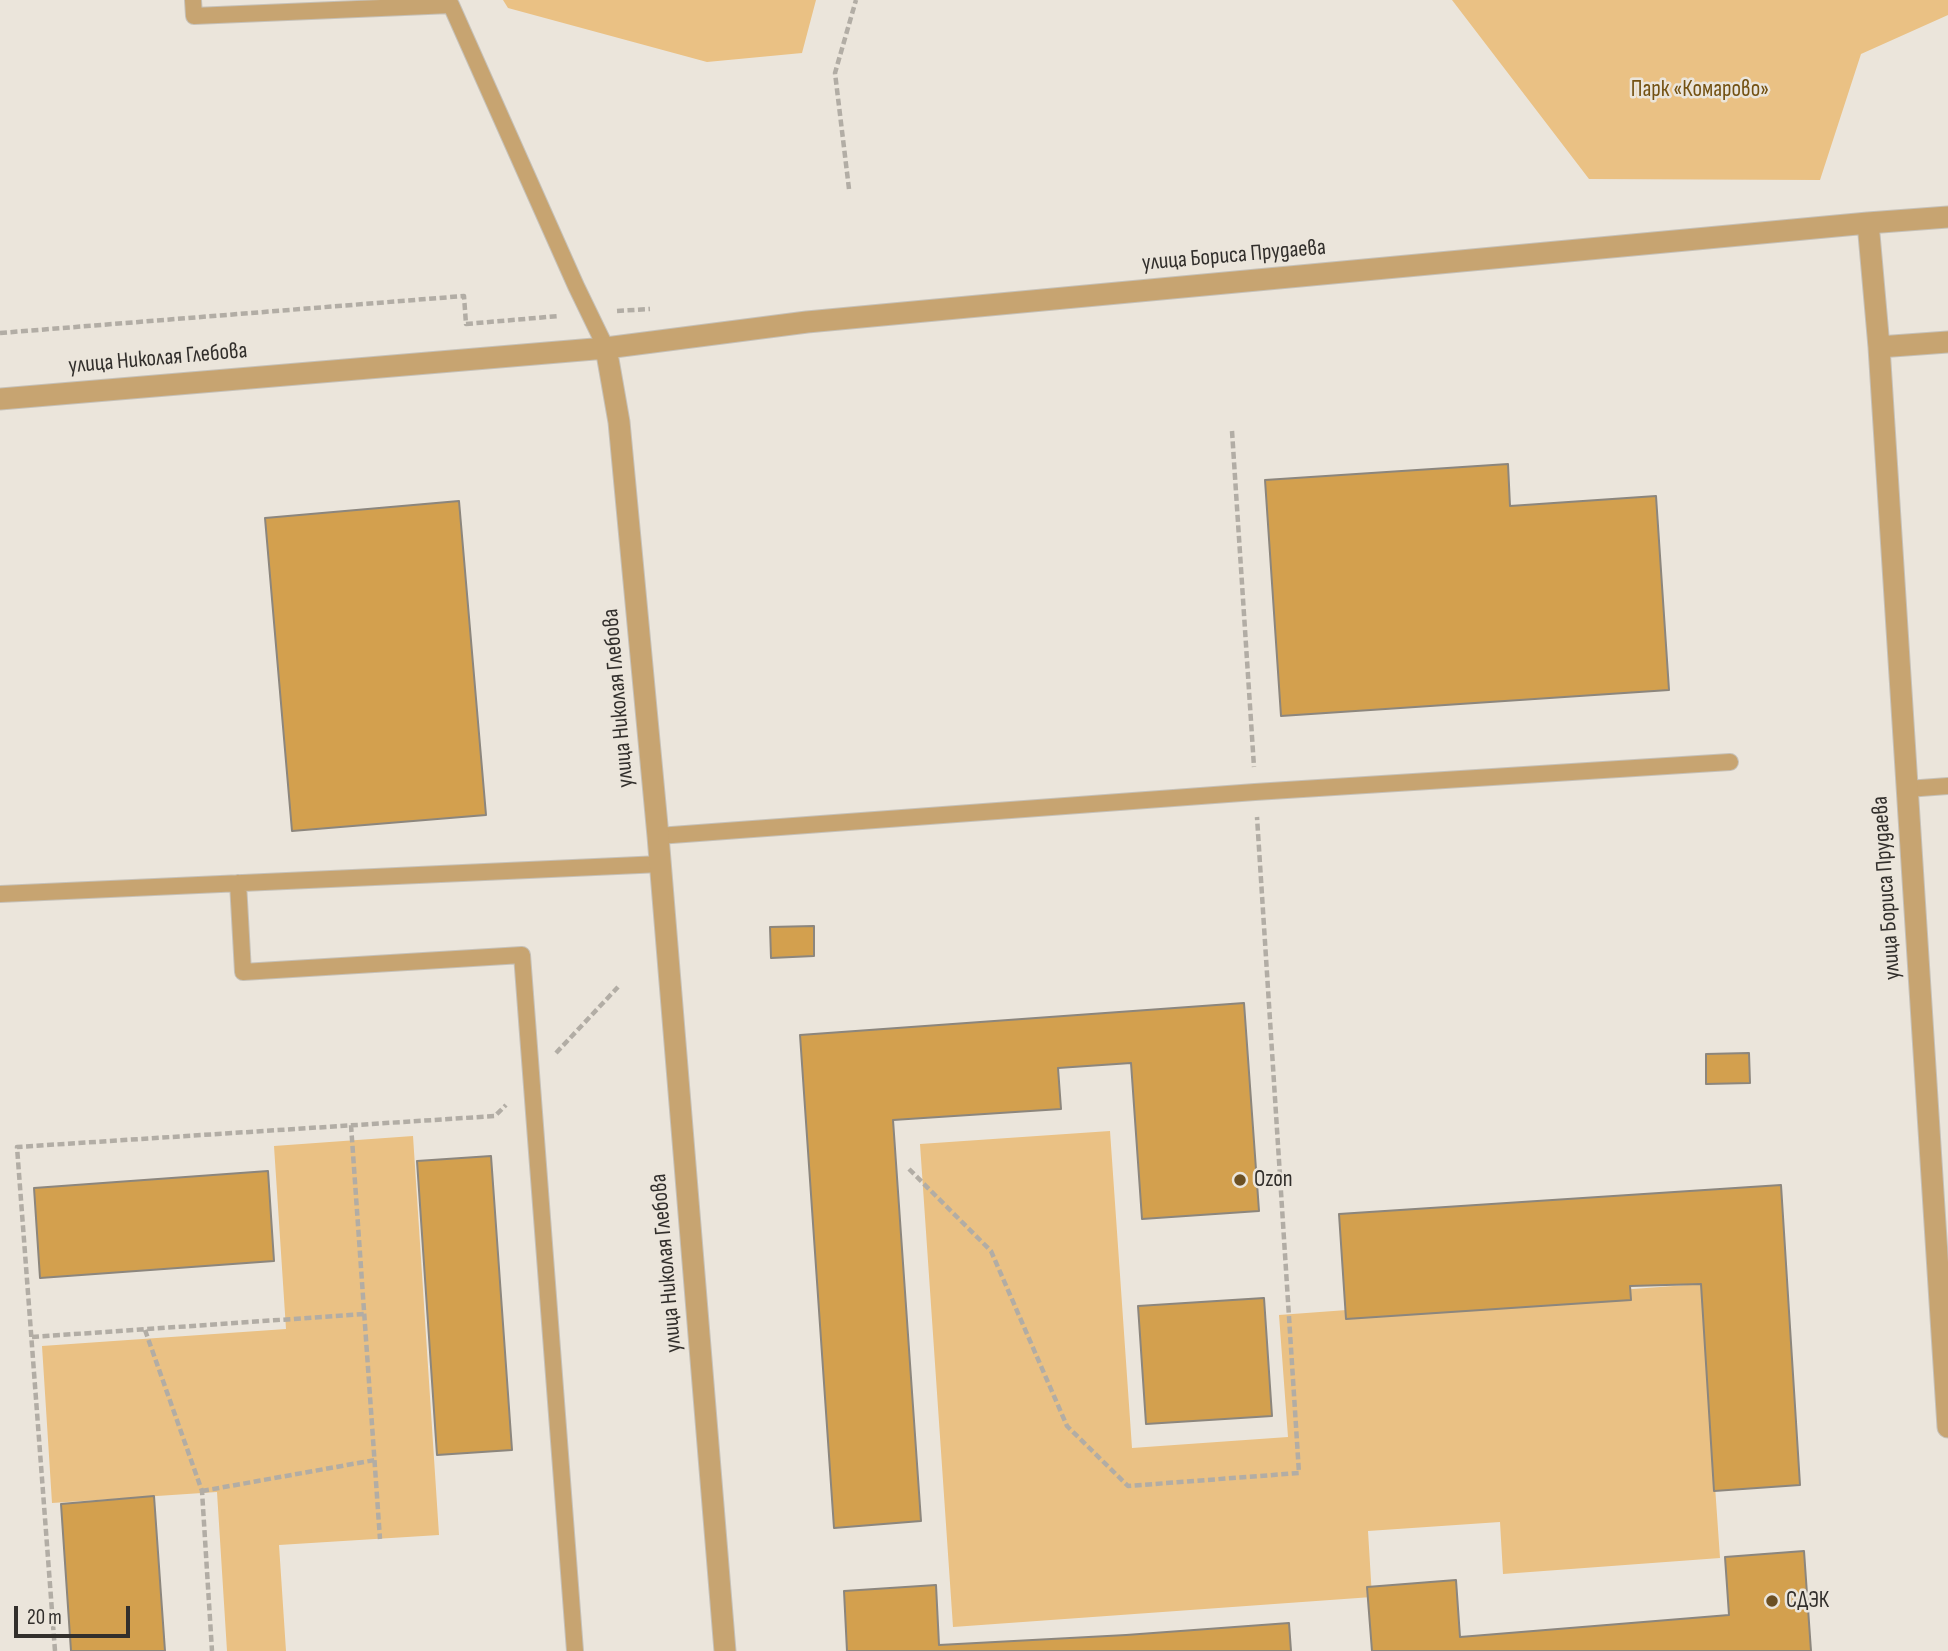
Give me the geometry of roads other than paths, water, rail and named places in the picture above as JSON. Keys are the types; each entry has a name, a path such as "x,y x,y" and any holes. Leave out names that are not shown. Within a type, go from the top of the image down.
{"street":[{"name":"улица Бориса Прудаева","path":"606,348 821,320 1948,217"},
{"name":"улица Бориса Прудаева","path":"1868,223 1879,347 1948,1427"},
{"path":"1879,347 1948,342"},
{"name":"улица Николая Глебова","path":"0,399 606,348 619,422 661,864 725,1651"}],"lane":[{"path":"193,0 194,16 451,5 606,348"},
{"path":"658,836 1255,792 1730,762"},
{"path":"1908,789 1948,786"},
{"path":"0,894 661,864"},
{"path":"238,883 243,972 522,955 575,1651"}],"place":[{"name":"Ozon","path":"1240,1180"},
{"name":"СДЭК","path":"1772,1601"}],"park label":[{"name":"Парк «Комарово»","path":"1700,90"}]}
